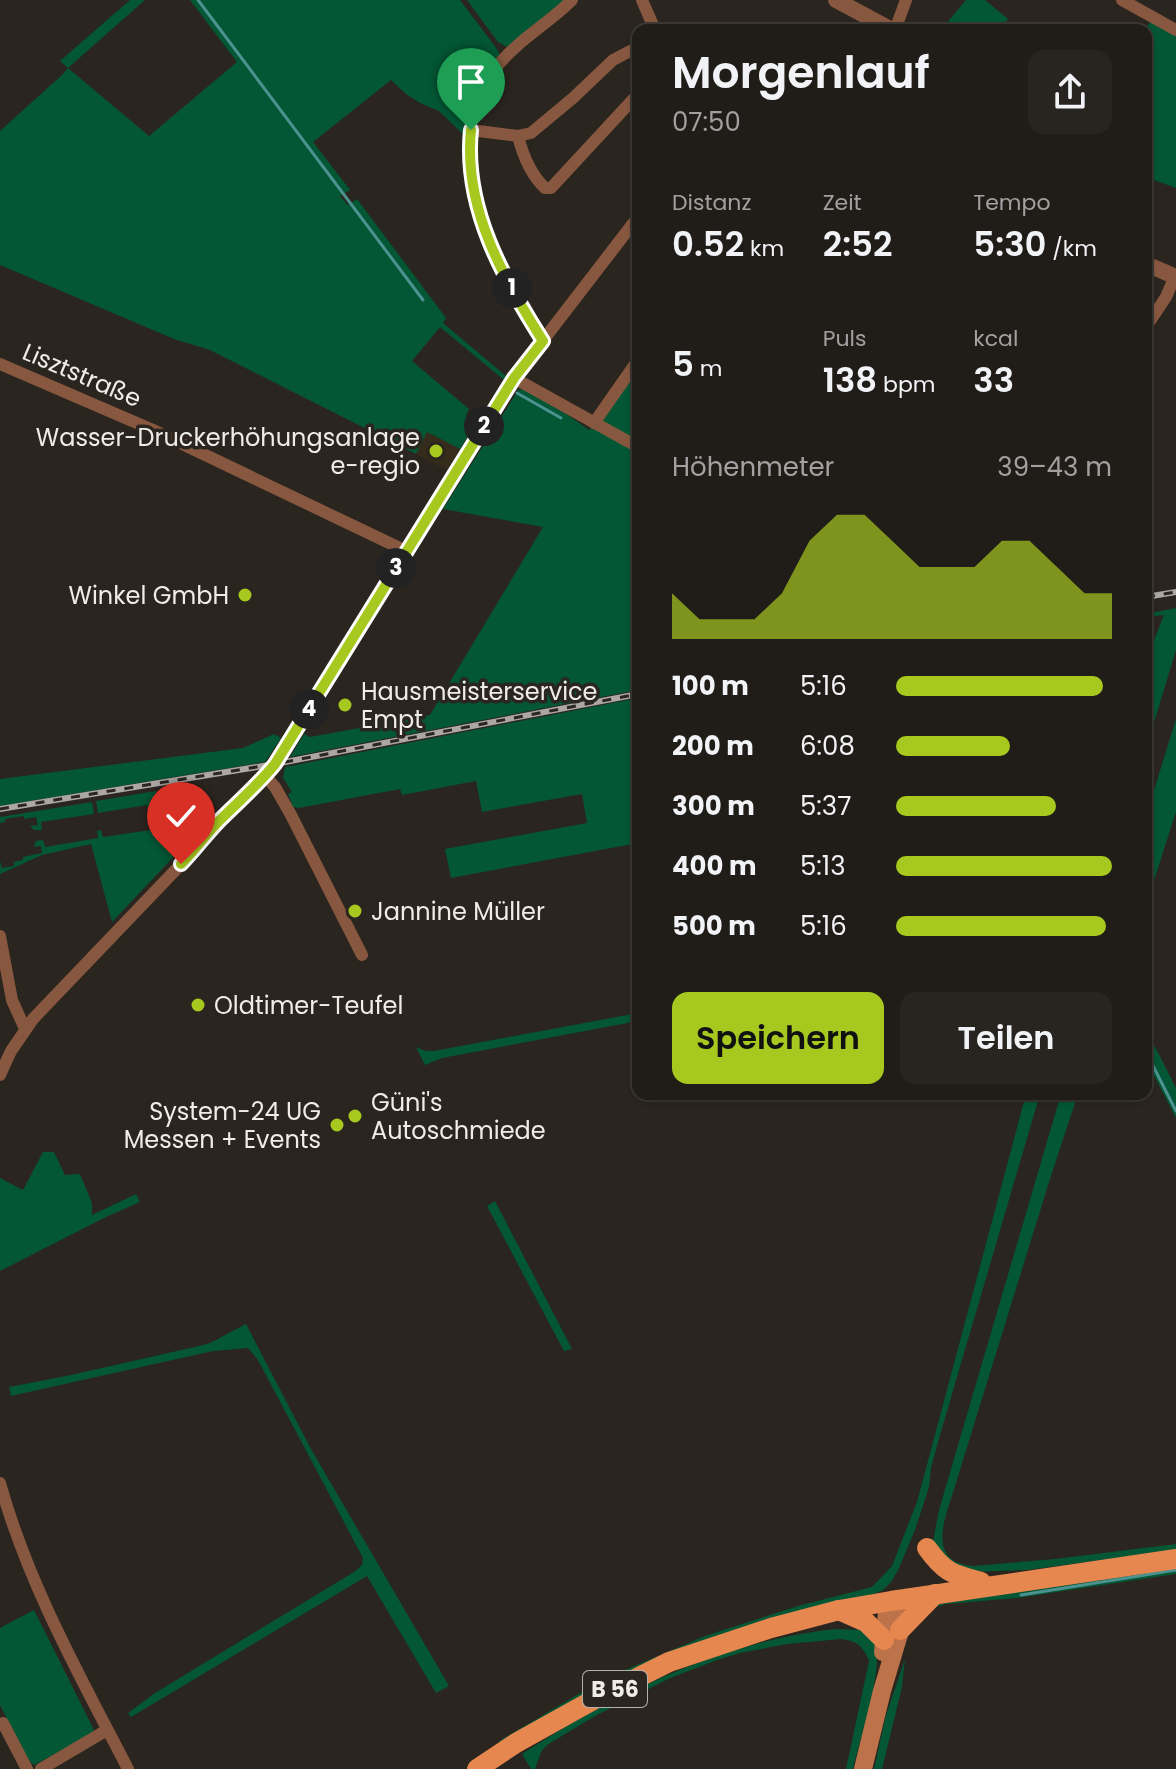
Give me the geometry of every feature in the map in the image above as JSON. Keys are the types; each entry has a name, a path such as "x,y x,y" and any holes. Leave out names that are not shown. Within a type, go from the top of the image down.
{"main road":[{"name":"B 56","path":"927,1548 939,1565 954,1575 993,1585"},
{"name":"B 56","path":"477,1769 516,1743 669,1662 771,1628 839,1610 900,1599 1176,1559"},
{"path":"892,1635 935,1594"},
{"path":"863,1769 892,1635 887,1613 900,1599"},
{"path":"839,1610 892,1635"}],"street":[{"path":"543,341 507,281 485,229 476,200 469,150 479,96 493,71 508,54 572,0"},
{"path":"642,0 652,24"},
{"path":"836,0 882,24"},
{"path":"896,24 906,0"},
{"path":"1122,0 1176,30"},
{"path":"471,130 518,136 531,133 613,60 632,50"},
{"path":"518,136 525,159 537,180 545,188 551,188 632,100"},
{"path":"0,1075 25,1029 223,817 250,793 281,755 514,378 632,225"},
{"path":"1152,266 1176,276 1152,318"},
{"name":"Lisztstraße","path":"0,364 153,430 406,551"},
{"path":"594,423 632,369"},
{"path":"514,378 632,444"},
{"path":"265,776 286,806 362,955"},
{"path":"0,936 12,1000 25,1029"},
{"path":"0,1483 30,1572 128,1769"},
{"path":"3,1723 27,1769"},
{"path":"41,1769 107,1730"}],"shaded area":[{"path":"427,432 460,449 447,470 416,454"}],"green space":[{"path":"130,0 145,0 68,68 60,61"},
{"path":"190,0 460,0 500,56 467,138 439,111 406,94 391,80 313,142 350,190 340,196 348,205 357,199 446,318 443,323 506,376 504,380 440,327 412,361 469,409 466,415 475,424 460,449 427,432 416,454 210,350 174,339 0,265 0,131 68,68 149,136 237,62"},
{"path":"467,0 566,0 507,47 498,42"},
{"path":"966,0 985,0 1008,19 1004,24 946,24"},
{"path":"1151,21 1176,33 1176,188 1152,179 1152,24 1149,24"},
{"path":"632,373 632,440 603,423 602,418"},
{"path":"519,389 589,430 592,427 632,448 632,691 290,757 304,734 310,737 430,715 543,527 443,509"},
{"path":"1176,608 1176,650 1152,729 1152,645 1164,615 1152,616 1152,613"},
{"path":"632,699 632,844 451,878 445,849 587,823 582,794 482,812 476,781 402,795 400,789 299,808 293,807 288,794 292,792 283,778 285,767"},
{"path":"1176,719 1176,812 1152,886 1152,797"},
{"path":"274,734 281,738 265,762 0,806 0,779 243,748"},
{"path":"189,790 192,806 189,806 188,798 152,804 153,812 149,812 147,805 98,813 96,801"},
{"path":"92,802 94,814 41,822 42,830 34,830 30,826 38,825 36,817 5,819 0,823 0,817"},
{"path":"193,815 195,827 199,830 112,922 91,844 42,855 0,874 0,861 2,868 14,866 14,862 23,860 23,857 42,853 41,846 34,847 36,841 43,840 45,847 98,838 97,831 101,830 103,837 151,830 151,822 154,822 156,829 192,823"},
{"path":"632,1014 632,1022 442,1058 425,1065 416,1047 434,1051"},
{"path":"1152,1041 1176,1088 1176,1118 1152,1072"},
{"path":"1024,1100 1038,1100 940,1435 929,1487 915,1530 892,1581 872,1595 810,1608 501,1743 499,1741 604,1679 705,1636 798,1606 872,1587 892,1566 917,1502"},
{"path":"1059,1100 1076,1100 948,1508 942,1535 944,1546 948,1556 958,1563 974,1566 1176,1544 1176,1550 1027,1570 956,1570 933,1542 939,1510"},
{"path":"43,1152 54,1152 65,1175 80,1174 92,1203 92,1215 136,1194 140,1202 0,1271 0,1178 23,1190"},
{"path":"495,1201 572,1349 564,1351 487,1206"},
{"path":"246,1324 311,1449 449,1686 436,1693 367,1576 131,1717 128,1713 155,1693 354,1572 362,1565 363,1558 258,1360 248,1348 213,1351 11,1396 9,1387 199,1346"},
{"path":"1176,1564 1176,1574 935,1607 935,1605"},
{"path":"34,1610 94,1730 91,1735 34,1765 28,1760 0,1705 0,1628"},
{"path":"835,1629 866,1630 874,1640 877,1651 874,1684 853,1769 846,1769 869,1661 859,1645 841,1639 787,1644 717,1660 668,1679 595,1716 547,1745 535,1769 531,1769 522,1754 595,1710 672,1673 752,1645"},
{"path":"905,1659 902,1687 882,1769 874,1769 886,1715"}],"waterway":[{"path":"198,0 423,300"},
{"path":"517,393 561,418"},
{"path":"1152,1064 1176,1111"},
{"path":"1021,1595 1176,1570"}],"railway":[{"path":"1152,596 1176,592"},
{"path":"0,809 275,764 632,695"}],"place":[{"name":"Wasser-Druckerhöhungsanlage e-regio","path":"436,451"},
{"name":"Winkel GmbH","path":"245,595"},
{"name":"Hausmeisterservice Empt","path":"345,705"},
{"name":"Jannine Müller","path":"355,911"},
{"name":"Oldtimer-Teufel","path":"198,1005"},
{"name":"Güni's Autoschmiede","path":"355,1116"},
{"name":"System-24 UG Messen + Events","path":"337,1125"}],"route":[{"path":"181,864 275,764 514,378 543,341 507,281 485,229 471,174 471,130"}]}
